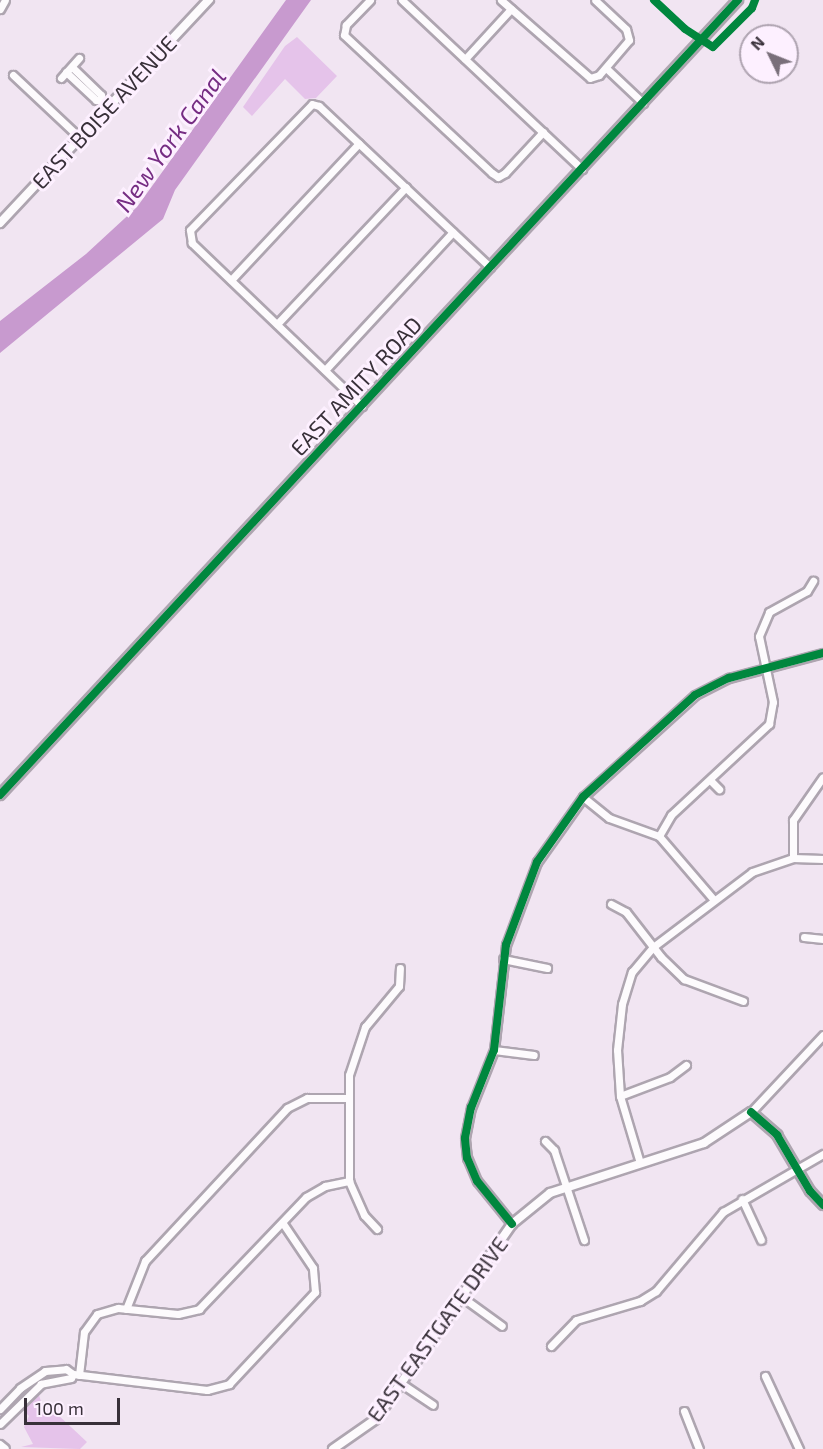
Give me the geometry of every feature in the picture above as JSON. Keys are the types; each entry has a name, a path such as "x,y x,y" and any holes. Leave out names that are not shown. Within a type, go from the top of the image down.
{"street":[{"path":"0,9 5,0"},
{"name":"EAST BOISE AVENUE","path":"0,223 209,0"},
{"path":"370,0 343,32 498,177 543,132"},
{"path":"402,0 582,169"},
{"path":"501,0 590,78 606,68 627,45 630,35 595,0"},
{"name":"EAST AMITY ROAD","path":"0,795 738,0"},
{"path":"465,59 511,9"},
{"path":"79,58 66,72 96,100 101,100 109,107"},
{"path":"606,68 643,104"},
{"path":"13,75 80,138"},
{"path":"362,405 231,280 189,237 190,230 312,104 359,143 490,267"},
{"path":"231,280 359,143"},
{"path":"277,324 406,187"},
{"path":"325,370 453,232"},
{"path":"658,836 671,815 769,724 773,702 759,636 765,618 774,607 807,591 813,581"},
{"path":"512,1224 477,1181 467,1158 466,1123 494,1050 503,959 519,902 537,862 583,797 695,695 729,678 823,652"},
{"path":"793,858 793,820 823,777"},
{"path":"710,780 719,789"},
{"path":"583,797 609,818 658,836 714,900"},
{"path":"640,1163 620,1096 617,1050 625,986 642,957 752,872 793,858 823,859"},
{"path":"610,904 626,912 653,947 684,979 744,1001"},
{"path":"804,937 823,939"},
{"path":"503,959 547,968"},
{"path":"376,1229 364,1215 349,1181 350,1066 357,1042 374,1014 399,986 400,968"},
{"name":"EAST EASTGATE DRIVE","path":"333,1449 348,1446 376,1419 512,1224 535,1202 567,1186 704,1143 751,1112 823,1035"},
{"path":"494,1050 534,1055"},
{"path":"620,1096 670,1077 686,1065"},
{"path":"126,1309 145,1261 287,1108 307,1098 348,1098"},
{"path":"751,1112 777,1135 823,1205"},
{"path":"545,1141 554,1150 584,1240"},
{"path":"551,1346 576,1320 592,1318 656,1292 695,1241 723,1212 742,1199 799,1171 823,1154"},
{"path":"0,1424 41,1384 71,1378 76,1374 84,1332 91,1319 111,1308 178,1314 199,1309 312,1192 349,1181"},
{"path":"742,1199 761,1240"},
{"path":"0,1409 45,1371 66,1369 76,1374 207,1390 229,1384 315,1292 312,1268 282,1222"},
{"path":"462,1297 502,1326"},
{"path":"765,1377 799,1449"},
{"path":"402,1384 433,1405"},
{"path":"684,1410 699,1449"},
{"path":"0,1445 5,1449"}],"shaded area":[{"path":"286,0 311,0 175,190 163,219 0,353 0,321 86,254 137,207"},
{"path":"297,37 337,76 316,98 305,99 285,79 252,116 243,107 285,46"},
{"path":"38,1392 44,1411 56,1413 87,1442 80,1449 21,1447 33,1444 24,1427 29,1416 21,1408"}],"cycle path":[{"path":"654,0 685,29 713,47 752,8 755,0"},
{"path":"0,795 738,0"},
{"path":"512,1224 477,1181 467,1158 465,1138 471,1108 494,1050 506,945 537,862 583,797 695,695 729,678 823,653"},
{"path":"751,1112 777,1135 810,1191 823,1205"}],"water label":[{"name":"New York Canal","path":"170,140"}]}
